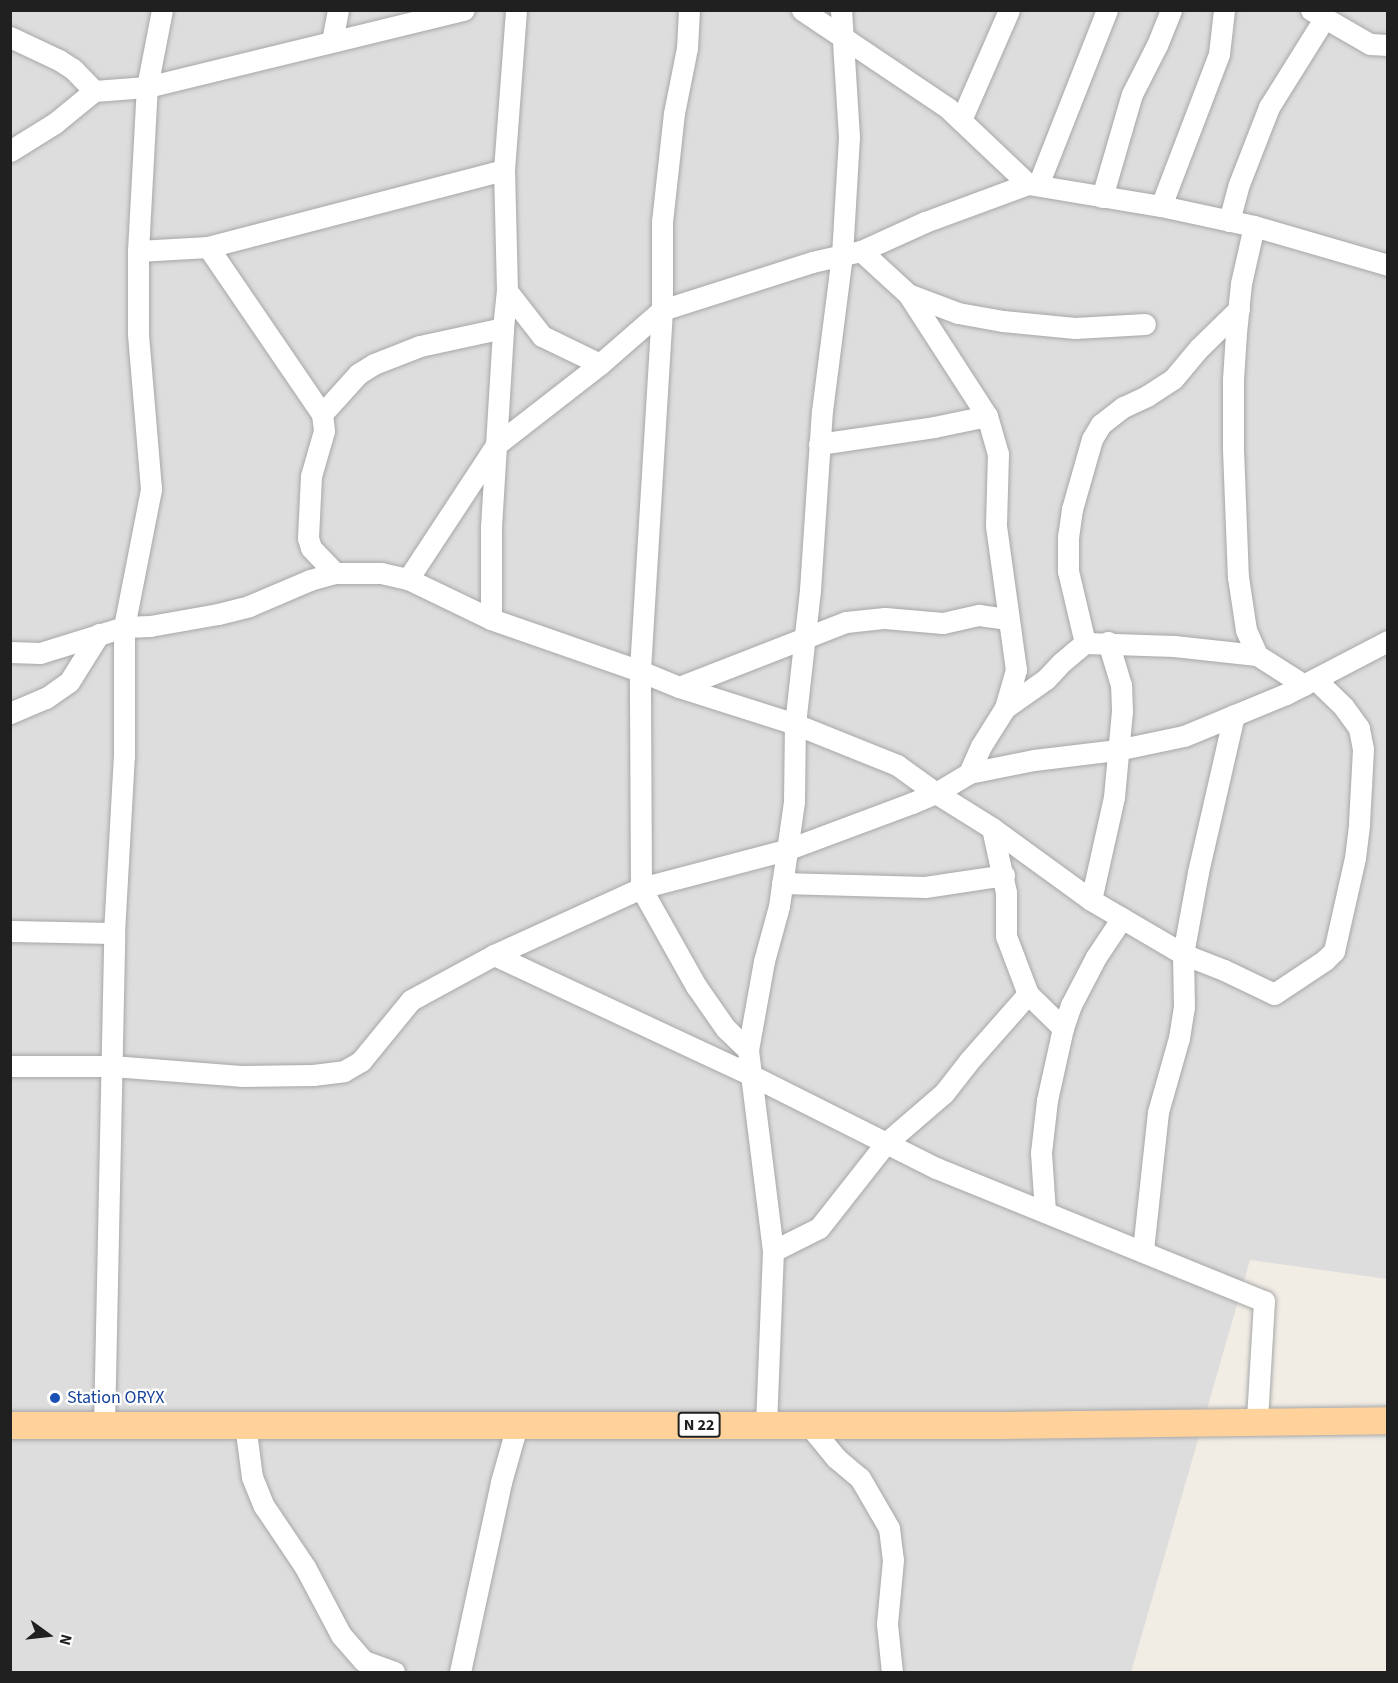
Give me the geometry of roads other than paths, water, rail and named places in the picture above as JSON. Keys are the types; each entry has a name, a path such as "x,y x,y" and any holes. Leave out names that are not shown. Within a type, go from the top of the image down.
{"main road":[{"name":"N 22","path":"11,1428 245,1424 1001,1425 1388,1420"}],"street":[{"path":"104,1426 114,933 124,756 124,627 151,489 138,333 138,251 147,87 162,10"},
{"path":"332,41 338,10"},
{"path":"10,151 55,123 94,91 147,87 464,10"},
{"path":"491,619 496,445 507,291 504,170 516,10"},
{"path":"689,10 687,48 674,113 662,222 662,310 640,671 641,888 696,986 726,1029 748,1050"},
{"path":"802,10 948,108 1033,184"},
{"path":"766,1425 773,1251 749,1074 748,1050 755,1004 782,883 794,802 795,724 810,590 819,444 851,253 849,137 841,10"},
{"path":"961,120 1009,10"},
{"path":"1033,184 1107,10"},
{"path":"1102,197 1132,94 1157,45 1171,10"},
{"path":"1161,206 1219,54 1224,10"},
{"path":"1229,221 1239,184 1269,107 1317,15 1370,44 1388,45"},
{"path":"10,37 66,65 94,91"},
{"path":"138,251 208,247 504,170"},
{"path":"408,579 496,445 600,364 662,310 851,253 925,222 1033,184 1161,206 1254,226 1388,265"},
{"path":"1254,226 1241,283 1233,379 1238,578 1246,630 1257,655"},
{"path":"208,247 322,414 324,431 311,476 308,538 311,548 335,573"},
{"path":"851,253 908,294 958,313 1003,321 1075,328 1145,324"},
{"path":"507,291 542,336 600,364"},
{"path":"908,294 987,416 998,454 996,525 1016,670 1005,708 981,746 969,773"},
{"path":"1085,643 1068,571 1068,536 1072,509 1092,439 1101,424 1123,407 1147,396 1173,379 1199,348 1239,309"},
{"path":"322,414 358,374 374,364 420,346 503,328"},
{"path":"819,444 934,427 987,416"},
{"path":"10,652 40,653 124,627 150,626 218,615 249,606 310,580 335,573 381,573 408,579 491,619 679,687 795,724 897,765 936,793 993,828 1091,900 1183,954 1224,970 1274,994 1325,960 1334,951 1355,858 1363,749 1359,729 1344,707 1310,682 1257,655 1108,642 1085,643 1046,680 1005,708"},
{"path":"679,687 846,622 885,618 930,623 980,615 1008,619"},
{"path":"10,713 46,698 69,682 99,634"},
{"path":"10,1066 31,1064 112,1066 242,1076 313,1075 344,1071 361,1060 411,1000 494,955 641,888 786,850 936,793 969,773 1034,760 1117,750 1184,736 1310,682 1388,641"},
{"path":"1091,900 1114,797 1122,711 1120,685 1108,642"},
{"path":"1143,1250 1158,1112 1179,1038 1184,1007 1183,954 1198,872 1234,715"},
{"path":"993,828 1004,875 1006,936 1028,994 1063,1028"},
{"path":"782,883 925,887 1004,875"},
{"path":"1045,1212 1041,1153 1047,1100 1063,1028 1071,1005 1091,966 1122,918"},
{"path":"10,931 114,933"},
{"path":"494,955 749,1074 816,1110 847,1122 936,1168 1264,1301 1257,1420"},
{"path":"773,1251 819,1228 886,1143 944,1094 1028,994"},
{"path":"245,1424 252,1477 260,1497 305,1567 341,1635 364,1661 394,1672"},
{"path":"809,1425 836,1458 860,1478 889,1528 893,1560 887,1624 892,1672"},
{"path":"460,1672 501,1482 517,1426"}],"place":[{"name":"Station ORYX","path":"55,1398"}]}
